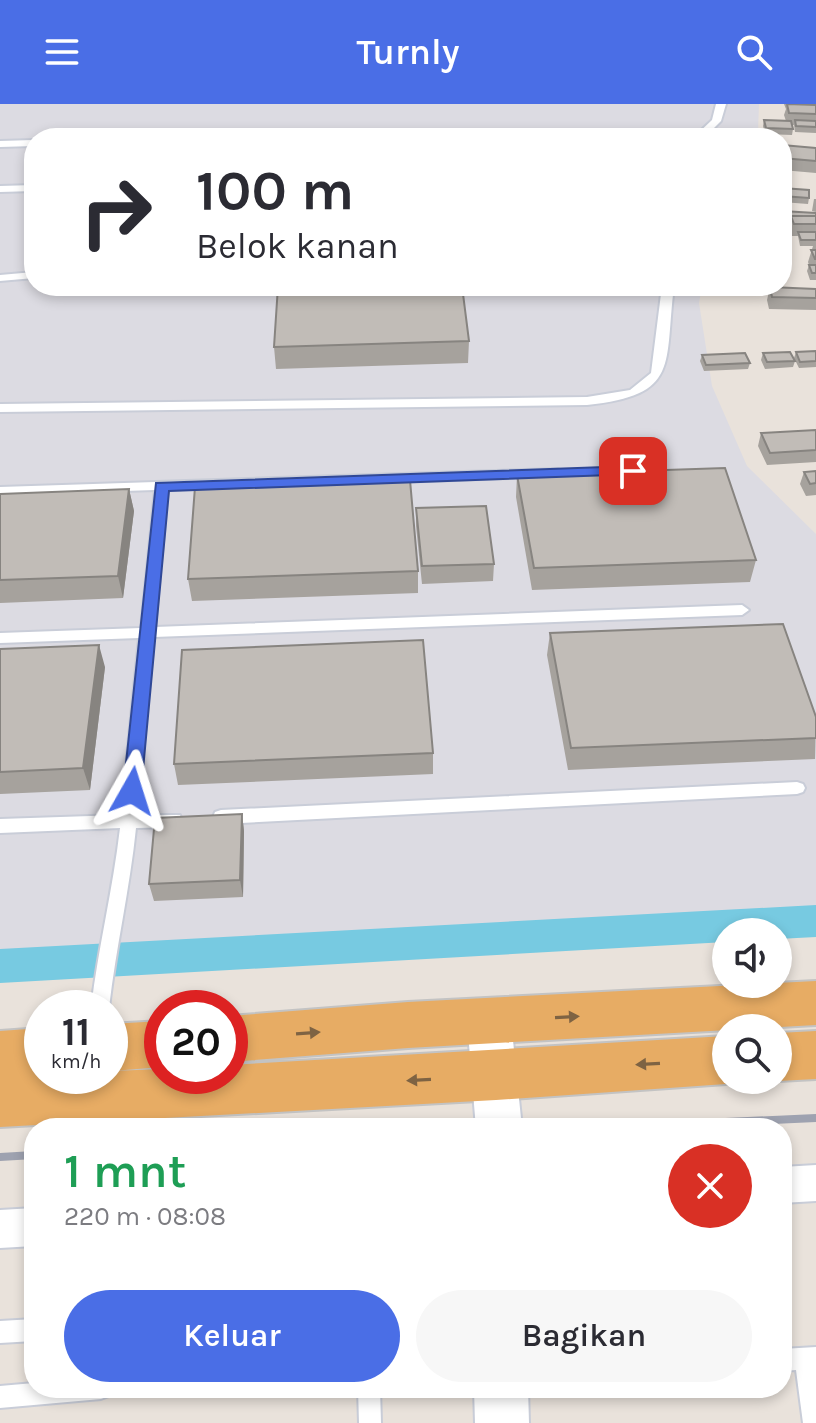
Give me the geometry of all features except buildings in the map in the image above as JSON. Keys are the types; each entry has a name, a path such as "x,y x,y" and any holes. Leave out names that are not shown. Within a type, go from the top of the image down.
{"highway":[{"path":"248,1038 816,1003"},
{"path":"0,1055 24,1053"},
{"path":"792,1056 816,1055"},
{"path":"0,1102 496,1076 712,1061"}],"street":[{"path":"489,1021 498,1118"},
{"path":"792,1184 816,1183"},
{"path":"0,1229 24,1228"},
{"path":"501,1398 502,1423"}],"lane":[{"path":"709,128 716,121 721,104"},
{"path":"0,144 24,143"},
{"path":"0,189 24,188"},
{"path":"0,278 24,276"},
{"path":"0,408 587,401 623,397 650,385 657,374 667,296"},
{"path":"0,491 570,473"},
{"path":"105,990 106,956 124,867 162,486"},
{"path":"0,638 742,610"},
{"path":"0,826 797,788"},
{"path":"0,1332 24,1331"},
{"path":"811,1358 814,1423"},
{"path":"0,1397 24,1395"},
{"path":"369,1398 370,1423"}],"shaded area":[{"path":"0,104 759,104 758,128 24,128 24,296 700,296 712,386 747,466 816,534 816,920 712,918 712,925 0,962"}],"waterway":[{"path":"0,966 816,921"}],"railway":[{"path":"792,1119 816,1118"},
{"path":"0,1157 24,1156"}],"route":[{"path":"132,791 162,486 633,471"}]}
